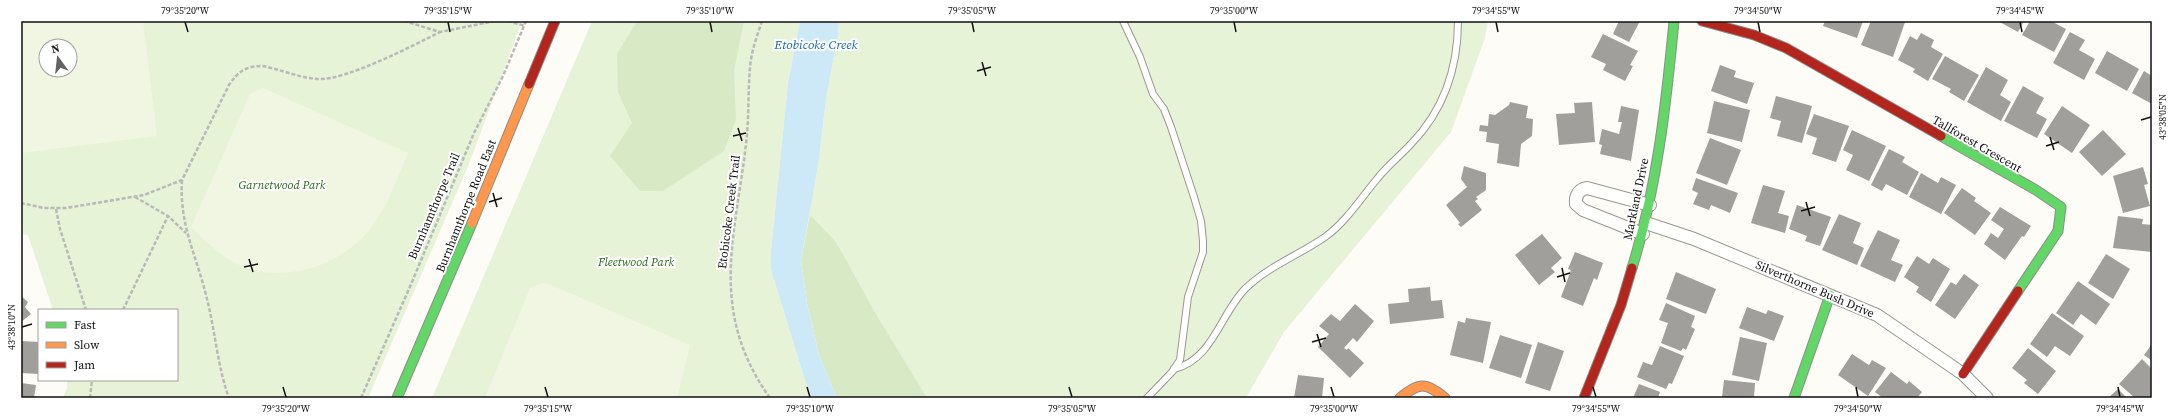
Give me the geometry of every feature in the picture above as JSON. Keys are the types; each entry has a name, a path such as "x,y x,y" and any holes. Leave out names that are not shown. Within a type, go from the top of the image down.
{"street":[{"name":"Burnhamthorpe Road East","path":"397,398 442,297 555,21"},
{"name":"Markland Drive","path":"1584,398 1621,305 1650,205 1666,109 1674,21"},
{"name":"Tallforest Crescent","path":"1702,21 1754,35 1786,48 2036,190 2061,208 2061,219 2058,232 1963,374"},
{"name":"Silverthorne Bush Drive","path":"1650,205 1587,188 1581,190 1576,198 1576,204 1582,210 1644,228 1694,239 1877,315 1963,374 1987,398"},
{"path":"1794,398 1830,295"},
{"path":"1400,398 1415,387 1424,385 1433,388 1445,398"}],"lane":[{"path":"1123,21 1140,57 1153,94 1164,109 1201,221 1202,252 1188,297 1180,360 1174,369 1147,398"},
{"path":"1174,369 1185,366 1196,358 1216,334 1246,288 1270,269 1326,236 1340,224 1386,168 1412,144 1440,106 1448,88 1457,48 1458,21"}],"path":[{"path":"404,21 440,32"},
{"path":"229,398 205,292 186,233 182,210 182,180 229,85 238,72 252,66 262,66 317,79 337,77 412,46 440,32 495,21"},
{"path":"508,21 525,26"},
{"name":"Burnhamthorpe Trail","path":"361,398 412,282 474,133 503,76 526,21"},
{"name":"Etobicoke Creek Trail","path":"762,21 750,67 747,134 730,275 731,305 736,333 751,368 770,398"},
{"path":"21,203 56,208 135,197 154,192 182,180"},
{"path":"135,197 168,216 186,233"},
{"path":"56,208 60,229 86,309"},
{"path":"123,309 168,216"},
{"path":"90,398 92,381"}],"green space":[{"name":"Garnetwood Park","path":"21,21 522,21 469,164 368,398 63,398 67,388 67,381 178,381 178,309 53,309 28,235 21,234"},
{"path":"21,21 143,21 157,136 21,153"},
{"name":"Fleetwood Park","path":"592,21 800,21 788,83 771,251 771,270 812,398 432,398"},
{"path":"637,21 744,21 734,71 736,120 724,151 663,191 640,191 610,156 632,123 618,92 617,54"},
{"path":"839,21 1488,21 1485,38 1451,132 1284,332 1246,398 837,398 801,261 818,166 827,92 838,36"},
{"path":"263,88 408,153 395,186 384,207 372,227 364,236 351,248 336,258 301,270 282,273 264,272 246,268 230,260 210,245 191,227 250,94"},
{"path":"810,215 836,242 877,316 927,398 837,398 819,355 807,303 801,261"},
{"path":"544,282 690,345 676,398 485,398 530,288"}],"water":[{"name":"Etobicoke Creek","path":"800,21 839,21 838,36 827,92 818,166 801,261 807,303 819,355 837,398 812,398 771,270 771,251 788,83"}],"building":[{"path":"1619,21 1640,21 1629,42 1613,34"},
{"path":"1825,21 1863,21 1857,38 1823,26"},
{"path":"1871,21 1905,22 1893,57 1861,45"},
{"path":"1998,21 2024,21 2018,32"},
{"path":"2030,21 2051,21 2066,29 2054,52 2022,35"},
{"path":"2070,32 2085,40 2079,50 2095,59 2084,80 2053,63"},
{"path":"1921,33 1934,40 1931,47 1943,54 1928,81 1913,72 1915,69 1898,60 1910,36 1917,40"},
{"path":"1603,34 1638,51 1630,65 1633,66 1625,81 1603,70 1606,64 1591,57"},
{"path":"2107,51 2139,69 2127,91 2095,73"},
{"path":"1945,56 1979,75 1964,101 1949,92 1951,89 1932,79"},
{"path":"1720,65 1736,71 1734,77 1754,83 1747,104 1711,91"},
{"path":"1986,67 2008,80 2000,95 2011,102 2001,121 1967,102"},
{"path":"2144,71 2152,76 2152,104 2132,93"},
{"path":"2023,86 2044,98 2036,113 2047,119 2037,138 2004,121"},
{"path":"1776,96 1812,106 1802,143 1777,136 1781,121 1770,118"},
{"path":"1714,101 1750,110 1742,142 1707,133"},
{"path":"1510,102 1528,106 1526,118 1533,119 1532,136 1521,144 1519,167 1497,163 1499,144 1486,142 1487,132 1479,131 1480,125 1488,126 1489,114 1495,115 1509,105"},
{"path":"1592,102 1595,142 1559,145 1556,114 1575,113 1574,103"},
{"path":"1621,106 1639,110 1631,161 1600,154 1602,145 1599,144 1602,129 1619,134 1622,122 1618,122"},
{"path":"2062,106 2090,125 2072,153 2044,134"},
{"path":"1814,114 1849,126 1836,162 1812,154 1817,138 1806,134"},
{"path":"1852,130 1886,146 1869,181 1846,170 1853,155 1843,150"},
{"path":"2103,130 2126,154 2102,176 2079,152"},
{"path":"1710,138 1741,150 1727,185 1696,173"},
{"path":"1889,149 1905,157 1902,162 1919,172 1907,195 1886,184 1882,191 1871,185"},
{"path":"1464,166 1486,173 1486,190 1476,197 1478,199 1475,201 1482,210 1461,227 1458,224 1460,223 1446,205 1467,187 1461,179"},
{"path":"2143,167 2148,184 2144,185 2150,206 2123,213 2113,176"},
{"path":"1921,173 1938,183 1941,177 1956,185 1941,214 1909,197"},
{"path":"1696,178 1738,193 1730,213 1711,205 1709,210 1693,204 1698,193 1692,190"},
{"path":"1763,185 1785,191 1778,213 1789,216 1785,233 1751,223"},
{"path":"1962,188 1976,198 1974,201 1991,213 1975,235 1944,213"},
{"path":"1797,205 1831,217 1820,246 1805,241 1807,236 1789,229"},
{"path":"2000,207 2031,226 2005,260 1984,244 1991,233 1998,238 2004,229 1991,220"},
{"path":"1839,214 1861,223 1853,243 1864,248 1857,265 1822,250"},
{"path":"2118,216 2143,219 2142,224 2152,225 2152,252 2113,248"},
{"path":"1878,230 1900,240 1891,260 1903,265 1895,282 1860,266"},
{"path":"1542,234 1562,258 1551,268 1555,272 1539,285 1515,255"},
{"path":"1575,252 1603,263 1597,280 1594,278 1583,306 1561,297 1571,270 1568,269"},
{"path":"2106,254 2130,269 2113,299 2088,283"},
{"path":"1917,256 1929,264 1933,258 1950,269 1931,302 1916,292 1919,287 1904,277"},
{"path":"1676,272 1716,289 1706,314 1666,299"},
{"path":"1964,274 1979,285 1955,319 1935,305 1951,282 1956,285"},
{"path":"2078,281 2110,304 2096,325 2081,314 2073,325 2056,313"},
{"path":"1430,287 1431,301 1442,300 1444,318 1390,324 1388,304 1409,302 1408,289"},
{"path":"21,296 28,302 25,307 31,314 21,322"},
{"path":"1666,303 1695,316 1691,327 1695,329 1686,350 1683,348 1681,351 1661,343 1668,323 1659,320"},
{"path":"1355,304 1374,321 1357,342 1353,338 1344,348 1347,350 1348,348 1364,363 1350,378 1318,347 1329,334 1319,326 1331,314 1340,321"},
{"path":"1747,307 1766,314 1768,310 1784,316 1774,341 1739,328"},
{"path":"2052,313 2084,336 2070,356 2055,346 2047,357 2030,344"},
{"path":"1466,318 1491,322 1483,363 1450,355 1458,321 1465,323"},
{"path":"1500,335 1532,345 1521,378 1489,368"},
{"path":"1740,337 1767,343 1759,381 1732,375"},
{"path":"21,341 38,342 38,374 21,373"},
{"path":"1538,342 1564,351 1550,391 1525,383"},
{"path":"2152,344 2152,361 2144,355"},
{"path":"1660,346 1684,356 1672,384 1669,383 1666,389 1637,377 1643,362 1652,365"},
{"path":"2028,348 2056,371 2038,394 2024,383 2027,380 2012,368"},
{"path":"1852,354 1869,365 1872,360 1886,368 1868,396 1838,375"},
{"path":"2142,359 2152,369 2151,398 2135,398 2119,384"},
{"path":"1891,372 1907,384 1909,381 1922,392 1917,398 1883,398 1875,392"},
{"path":"1298,375 1324,378 1322,398 1294,398"},
{"path":"1724,380 1755,383 1754,398 1722,397"},
{"path":"21,383 36,385 34,398 21,398"},
{"path":"1639,384 1660,392 1658,398 1633,398"},
{"path":"2118,389 2127,398 2108,398"}],"traffic: fast":[{"path":"1632,268 1641,238 1654,177 1668,84 1674,21"},
{"path":"1941,136 2036,190 2061,207 2058,231 2018,291"},
{"path":"397,398 472,223"},
{"path":"1794,398 1830,295"}],"traffic: slow":[{"path":"472,223 529,84"},
{"path":"1400,398 1412,389 1422,386 1433,389 1445,398"}],"traffic: jam":[{"path":"529,84 555,21"},
{"path":"1702,21 1754,35 1786,48 1941,136"},
{"path":"1584,398 1621,305 1632,268"},
{"path":"1963,374 2018,291"}]}
